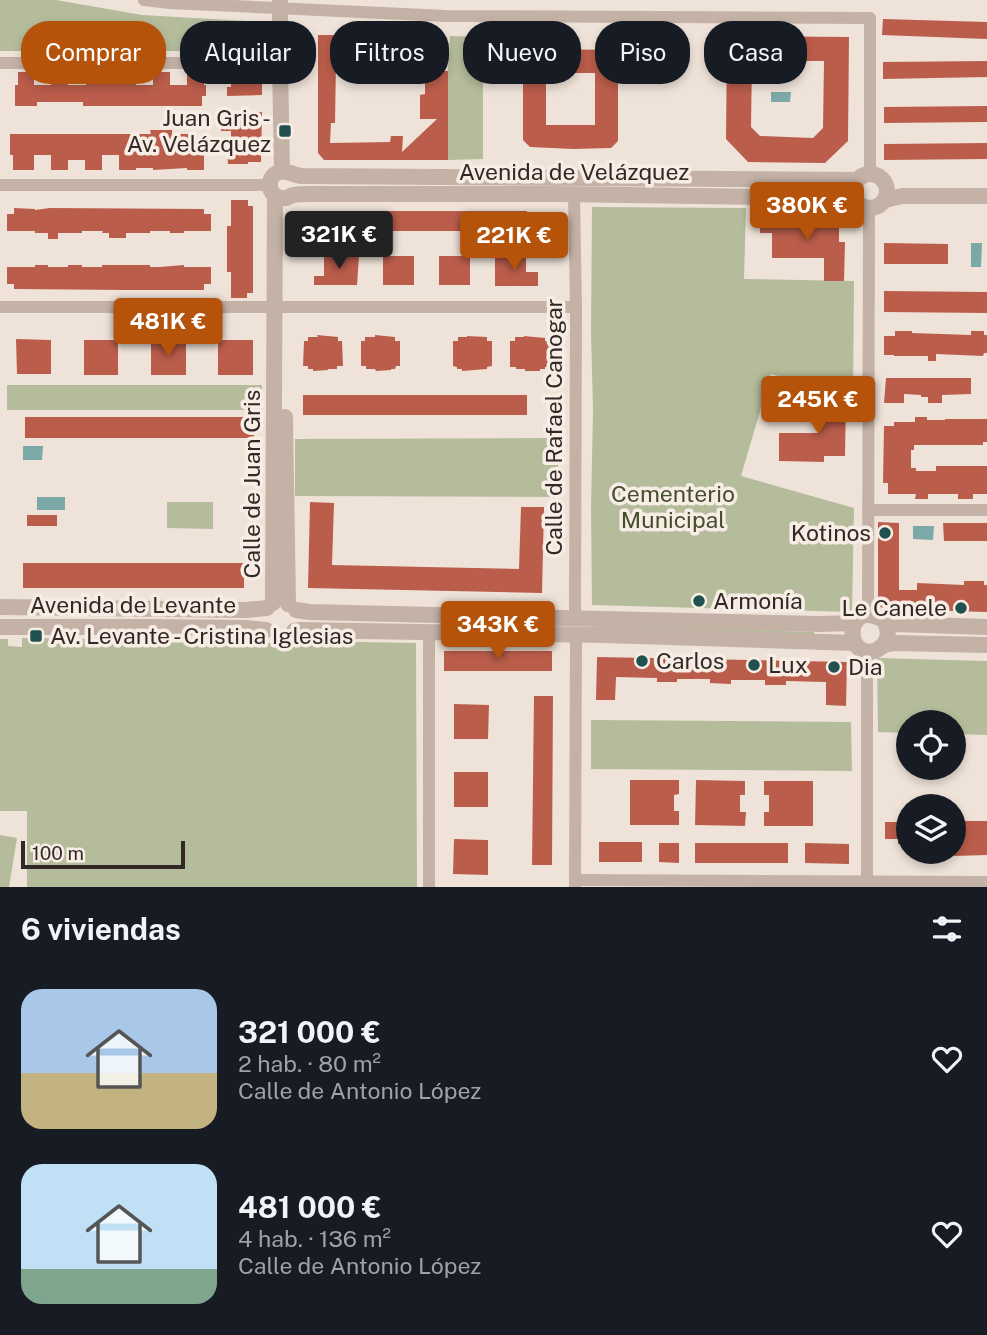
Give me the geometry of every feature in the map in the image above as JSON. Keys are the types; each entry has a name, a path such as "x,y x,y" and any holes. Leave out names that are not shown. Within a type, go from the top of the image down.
{"street":[{"path":"144,0 170,3 280,4 446,16 870,18 864,177"},
{"path":"0,63 180,63"},
{"path":"281,84 287,173 272,177 281,193"},
{"name":"Avenida de Velázquez","path":"287,173 864,177"},
{"name":"Calle de Juan Gris","path":"281,606 286,525 280,306 281,193 294,192 296,184 287,173"},
{"path":"867,885 861,647 852,633 862,619 868,510 863,204 854,188 864,177 877,175 885,183 885,200"},
{"path":"885,183 902,186 987,185"},
{"path":"0,185 281,193"},
{"name":"Avenida de Velázquez","path":"281,193 840,198 863,204"},
{"name":"Calle de Rafael Canogar","path":"574,194 575,617"},
{"path":"863,204 878,206 885,200 901,196 987,196"},
{"path":"0,307 576,307"},
{"path":"868,510 987,510"},
{"path":"281,606 298,617 298,625 280,634 262,619 281,606"},
{"name":"Avenida de Levante","path":"0,607 232,610 281,606 310,612 819,624 862,619"},
{"path":"862,619 877,616 884,621 909,626 987,627"},
{"path":"884,621 889,633 884,645"},
{"name":"Avenida de Levante","path":"0,627 245,628 280,634 301,630 576,635 861,647"},
{"path":"429,632 429,887"},
{"path":"576,635 575,883 867,885 987,881"},
{"path":"861,647 877,650 894,643 987,645"}],"green space":[{"path":"0,0 56,0 142,15 246,21 180,21 180,51 166,51 166,21 21,21 21,51 0,51"},
{"path":"450,36 463,36 463,84 483,84 483,159 448,160"},
{"name":"Cementerio Municipal","path":"592,207 746,208 744,279 854,281 853,396 771,374 741,476 854,508 852,612 592,605"},
{"path":"7,385 262,385 262,410 7,410"},
{"path":"558,438 558,451 553,451 553,463 558,463 558,497 295,496 295,439"},
{"path":"167,502 213,502 213,529 167,528"},
{"path":"609,626 814,632 814,634 609,629"},
{"path":"22,638 261,641 278,645 299,641 416,643 417,887 27,887 27,811 0,811 0,639 8,639 8,646 22,647"},
{"path":"877,658 987,661 987,735 966,734 966,710 896,710 896,733 878,732"},
{"path":"591,720 851,722 852,771 591,769"},
{"path":"0,835 17,838 9,887 0,887"}],"water":[{"path":"771,92 791,92 790,102 771,102"},
{"path":"971,243 982,243 981,267 971,267"},
{"path":"23,446 43,446 42,460 23,460"},
{"path":"37,497 65,497 65,510 37,510"},
{"path":"913,526 934,526 933,540 913,539"}],"building":[{"path":"883,19 987,22 987,39 882,35"},
{"path":"318,35 330,35 330,84 336,84 335,123 331,123 330,143 390,142 391,136 403,136 402,152 437,119 420,119 420,95 425,94 425,84 448,84 448,160 324,160 318,153"},
{"path":"807,37 849,37 848,141 825,163 748,162 726,139 727,84 752,84 751,127 760,136 813,138 823,128 824,61 807,61"},
{"path":"581,50 595,50 595,73 581,73"},
{"path":"987,61 987,77 883,79 883,62"},
{"path":"18,72 21,72 21,84 153,85 166,84 166,72 170,72 170,85 204,84 206,96 202,96 202,106 83,106 83,102 37,102 37,106 15,106 15,85 18,85"},
{"path":"231,84 262,84 262,95 227,96 227,87 231,87"},
{"path":"523,84 546,84 546,125 595,125 595,84 618,84 618,141 611,148 530,147 523,140"},
{"path":"987,106 987,122 884,123 884,107"},
{"path":"231,112 262,112 261,162 228,164 231,131 221,131 221,120 231,120"},
{"path":"150,130 172,130 172,134 196,134 196,139 206,139 204,170 119,170 119,155 102,155 102,170 85,170 85,160 68,160 68,170 51,170 51,155 34,155 34,170 13,170 10,134 151,134"},
{"path":"987,143 987,159 884,160 884,144"},
{"path":"231,200 248,200 248,206 253,206 253,293 247,293 247,298 231,298 231,272 227,272 227,226 231,226"},
{"path":"14,208 204,209 204,214 211,214 211,231 150,231 126,233 126,238 109,238 109,233 102,233 103,231 82,231 58,233 58,239 48,239 48,233 7,231 7,214 14,214"},
{"path":"303,211 527,211 527,231 303,231"},
{"path":"760,217 826,218 826,226 839,226 839,242 845,242 844,281 824,281 824,258 772,258 772,233 760,233"},
{"path":"884,243 948,244 948,264 884,264"},
{"path":"324,256 359,256 357,285 314,285 314,276 324,276"},
{"path":"383,256 414,256 414,285 383,285"},
{"path":"439,256 470,256 470,285 439,285"},
{"path":"495,256 526,256 526,272 538,272 538,286 495,286"},
{"path":"7,267 211,267 211,284 204,284 204,290 126,290 14,289 14,284 7,284"},
{"path":"884,291 987,292 987,313 884,312"},
{"path":"895,331 971,335 971,331 984,331 984,335 987,335 987,353 983,356 936,354 936,361 928,361 928,356 884,355 884,336 895,336"},
{"path":"317,335 338,337 338,341 342,341 343,366 313,371 308,369 308,366 303,366 304,341 308,341 308,337 318,337"},
{"path":"467,336 487,337 487,341 492,341 492,366 487,369 462,371 453,366 453,341"},
{"path":"524,336 545,338 545,341 549,341 549,367 540,371 525,371 510,367 510,341"},
{"path":"365,337 395,337 395,341 400,341 400,366 376,371 361,366 361,341 365,341"},
{"path":"16,339 51,340 51,374 17,374"},
{"path":"84,340 118,340 118,375 84,375"},
{"path":"151,340 186,340 186,375 151,375"},
{"path":"218,340 253,340 253,375 218,375"},
{"path":"886,378 971,378 971,394 942,395 942,403 928,403 928,397 904,394 904,403 884,403"},
{"path":"303,395 527,395 527,415 303,415"},
{"path":"818,399 846,399 845,456 824,456 824,462 779,461 779,433 818,433"},
{"path":"25,417 244,417 244,426 259,426 253,438 25,438"},
{"path":"915,417 927,417 927,420 987,419 987,442 983,442 983,445 914,445 914,450 911,450 911,468 916,468 916,471 936,471 936,466 987,466 987,494 973,494 973,499 958,499 958,494 928,494 928,499 915,499 916,494 888,494 888,483 883,483 884,426 894,426 894,422 915,422"},
{"path":"310,502 334,503 332,565 519,569 521,507 544,507 542,593 308,588"},
{"path":"27,515 57,515 57,526 27,526"},
{"path":"878,522 899,523 899,590 917,590 917,583 964,585 964,581 984,581 984,585 987,585 987,612 886,609 878,606"},
{"path":"943,523 987,523 987,541 944,541"},
{"path":"23,563 244,563 244,588 23,588"},
{"path":"444,651 552,651 552,671 444,671"},
{"path":"597,657 847,662 846,706 826,705 826,682 786,681 786,685 765,685 765,680 731,680 731,684 710,683 710,679 657,682 657,678 616,677 615,700 596,700"},
{"path":"534,696 553,696 552,865 532,865"},
{"path":"454,704 489,705 488,739 454,739"},
{"path":"454,772 488,772 488,807 454,807"},
{"path":"630,780 679,780 679,794 674,795 674,811 679,811 679,825 630,825"},
{"path":"696,780 745,781 745,795 740,795 740,812 746,812 745,826 695,825"},
{"path":"764,781 813,781 813,826 764,826 764,812 769,812 769,795 764,795"},
{"path":"966,821 987,821 987,855 966,856"},
{"path":"885,822 896,822 896,839 885,839"},
{"path":"454,839 488,840 488,875 453,874"},
{"path":"599,842 642,842 642,862 599,862"},
{"path":"659,843 679,843 679,863 659,862"},
{"path":"695,843 788,843 788,863 695,863"},
{"path":"805,843 849,844 849,864 805,863"}],"place":[{"name":"Juan Gris - Av. Velázquez","path":"285,131"},
{"name":"Kotinos","path":"885,533"},
{"name":"Armonía","path":"699,601"},
{"name":"Le Canele","path":"961,608"},
{"name":"Av. Levante - Cristina Iglesias","path":"36,636"},
{"name":"Carlos","path":"642,661"},
{"name":"Lux","path":"754,665"},
{"name":"Dia","path":"834,667"}]}
